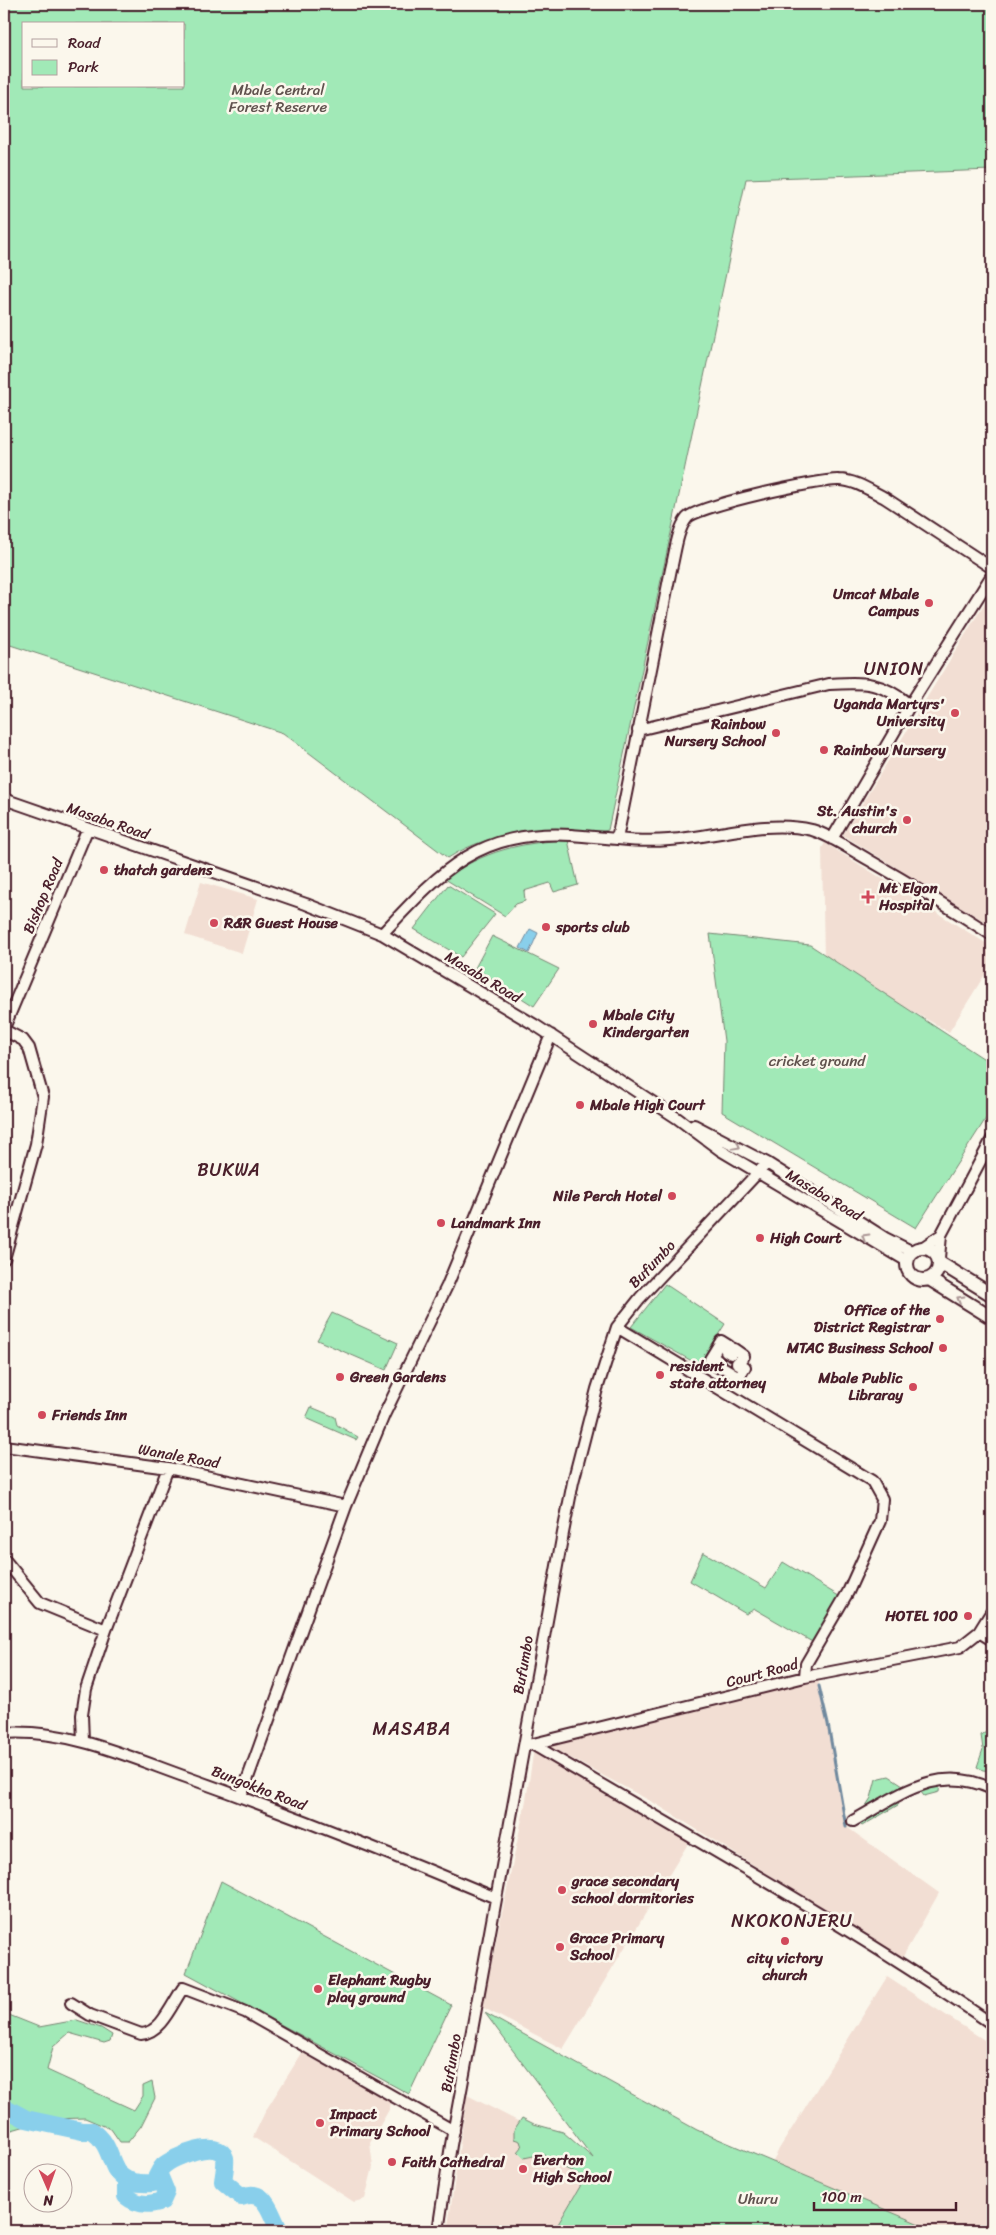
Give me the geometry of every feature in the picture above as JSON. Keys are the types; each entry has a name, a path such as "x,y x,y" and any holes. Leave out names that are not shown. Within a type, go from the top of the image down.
{"main road":[{"path":"939,1261 938,1270 928,1279 920,1280 912,1276 908,1269 914,1254 929,1249 939,1261 992,1295"},
{"path":"928,1279 992,1318"}],"street":[{"path":"617,839 682,524 688,516 739,500 840,480 866,488 885,498 992,568"},
{"path":"832,839 910,705 992,575"},
{"path":"638,730 829,684 860,682 892,690 910,705"},
{"name":"Masaba Road","path":"4,799 87,830 233,878 382,934 551,1036 677,1118 720,1150 759,1174 914,1254"},
{"path":"382,934 429,884 473,852 525,836 572,835 617,839 666,840 778,826 812,830 832,839 992,935"},
{"name":"Bishop Road","path":"4,1029 87,830"},
{"path":"4,1029 23,1040 28,1048 43,1097 36,1144 4,1259"},
{"path":"241,1797 346,1506 384,1415 447,1286 551,1036"},
{"path":"677,1118 725,1139 767,1163 885,1238 914,1254 941,1235"},
{"path":"939,1261 941,1235 992,1138"},
{"name":"Bufumbo","path":"438,2231 496,1898 528,1745 573,1482 597,1389 617,1327 640,1298 759,1174 767,1163"},
{"path":"617,1327 872,1481 878,1490 882,1499 880,1521 848,1592 806,1664 805,1677"},
{"path":"722,1341 729,1346 726,1351 731,1354 734,1349 744,1356 737,1363 745,1367 739,1377 721,1366 720,1368 715,1365 718,1360 716,1359 715,1362 710,1359 722,1341"},
{"name":"Wanale Road","path":"4,1446 168,1468 346,1506"},
{"path":"83,1741 82,1715 85,1696 106,1630 168,1468"},
{"path":"4,1559 40,1603 106,1630"},
{"name":"Court Road","path":"528,1745 805,1677 960,1648 979,1632 992,1611"},
{"path":"979,1632 992,1640"},
{"name":"Bungokho Road","path":"4,1733 45,1734 83,1741 241,1797 496,1898"},
{"path":"528,1745 818,1912 930,1981 992,2024"},
{"path":"853,1821 910,1790 936,1780 968,1779 992,1789"},
{"path":"71,2003 90,2015 141,2034 149,2034 156,2028 182,1988 203,1994 245,2012 454,2131"}],"shaded area":[{"name":"Uganda Martyrs' University","path":"992,591 992,926 843,835"},
{"name":"Mt Elgon Hospital","path":"825,843 992,947 992,963 949,1032 824,961 822,848"},
{"path":"201,882 258,899 242,953 185,935"},
{"path":"818,1680 848,1828 939,1893 902,1958 656,1804 550,1747 548,1741"},
{"name":"Grace Primary School","path":"534,1749 689,1842 563,2049 482,2007 526,1800"},
{"path":"887,1977 992,2045 992,2222 987,2231 913,2231 769,2170 779,2149"},
{"name":"Impact Primary School","path":"302,2053 391,2100 390,2108 370,2143 373,2167 365,2199 354,2202 253,2137 266,2110"},
{"name":"Everton High School","path":"467,2095 595,2161 554,2231 458,2231 448,2226"}],"green space":[{"name":"Mbale Central Forest Reserve","path":"4,4 992,4 992,170 746,179 608,830 600,832 541,831 503,836 466,848 448,858 283,733 4,643"},
{"path":"568,840 578,885 554,892 550,883 524,891 525,901 516,904 505,916 445,879 459,869 488,855 535,843"},
{"path":"448,885 495,914 461,957 414,929"},
{"name":"cricket ground","path":"710,934 810,945 992,1064 992,1109 916,1228 722,1112 724,1041"},
{"path":"492,936 559,969 534,1006 475,968"},
{"path":"665,1284 725,1324 699,1365 631,1327"},
{"path":"332,1313 398,1343 386,1370 317,1340"},
{"path":"311,1407 335,1417 337,1425 358,1437 356,1440 306,1418"},
{"path":"703,1552 766,1588 783,1562 842,1598 814,1643 755,1609 746,1614 690,1581"},
{"path":"992,1729 992,1771 977,1767 983,1749 981,1735"},
{"path":"889,1776 903,1785 898,1805 862,1826 856,1821 871,1798 876,1779"},
{"path":"940,1782 939,1792 924,1796 917,1787"},
{"name":"Elephant Rugby play ground","path":"221,1881 451,2005 409,2094 186,1973"},
{"path":"4,2013 39,2027 77,2020 101,2028 112,2035 110,2041 104,2043 69,2033 53,2047 47,2070 134,2110 143,2096 143,2086 152,2082 155,2098 141,2126 128,2142 120,2142 111,2129 85,2118 50,2119 12,2130 4,2129"},
{"name":"Uhuru","path":"485,2013 697,2130 936,2231 554,2231 585,2178 555,2163 543,2154 524,2158 518,2152 522,2147 520,2141 514,2139 514,2130 522,2118 534,2124 563,2132 593,2158"}],"water":[{"path":"530,929 538,933 529,953 520,948"}],"waterway":[{"path":"819,1686 828,1724 846,1827"},
{"path":"4,2107 26,2119 82,2131 92,2131 101,2139 118,2173 126,2179 137,2183 153,2183 163,2166 185,2154 205,2149 214,2149 221,2152 225,2158 223,2181 242,2197 250,2195 262,2199 267,2204 280,2231"},
{"path":"126,2181 126,2196 139,2203 152,2204 162,2201 166,2192 159,2175"}],"place":[{"name":"Umcat Mbale Campus","path":"929,603"},
{"name":"Uganda Martyrs' University","path":"955,713"},
{"name":"Rainbow Nursery School","path":"776,733"},
{"name":"Rainbow Nursery","path":"824,750"},
{"name":"St. Austin's church","path":"907,820"},
{"name":"thatch gardens","path":"104,870"},
{"name":"Mt Elgon Hospital","path":"868,897"},
{"name":"R&R Guest House","path":"214,923"},
{"name":"sports club","path":"546,927"},
{"name":"Mbale City Kindergarten","path":"593,1024"},
{"name":"Mbale High Court","path":"580,1105"},
{"name":"Nile Perch Hotel","path":"672,1196"},
{"name":"Landmark Inn","path":"441,1223"},
{"name":"High Court","path":"760,1238"},
{"name":"Office of the District Registrar","path":"940,1319"},
{"name":"MTAC Business School","path":"943,1348"},
{"name":"resident state attorney","path":"660,1375"},
{"name":"Green Gardens","path":"340,1377"},
{"name":"Mbale Public Libraray","path":"913,1387"},
{"name":"Friends Inn","path":"42,1415"},
{"name":"HOTEL 100","path":"968,1616"},
{"name":"grace secondary school dormitories","path":"562,1890"},
{"name":"city victory church","path":"785,1941"},
{"name":"Grace Primary School","path":"560,1947"},
{"name":"Elephant Rugby play ground","path":"318,1989"},
{"name":"Impact Primary School","path":"320,2123"},
{"name":"Faith Cathedral","path":"392,2162"},
{"name":"Everton High School","path":"523,2169"}],"district":[{"name":"UNION","path":"894,669"},
{"name":"BUKWA","path":"229,1170"},
{"name":"MASABA","path":"412,1729"},
{"name":"NKOKONJERU","path":"792,1921"}]}
